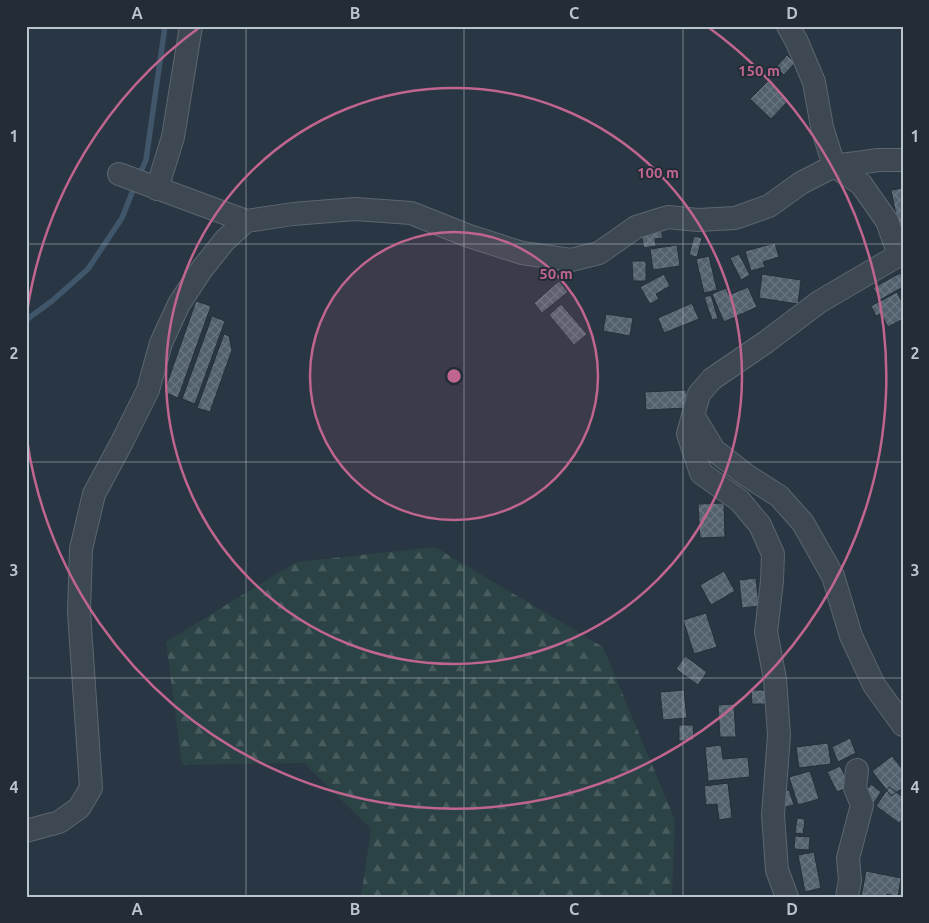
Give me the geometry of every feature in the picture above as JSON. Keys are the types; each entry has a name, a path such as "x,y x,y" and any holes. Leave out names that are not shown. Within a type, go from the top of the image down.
{"street":[{"path":"157,188 174,137 191,26"},
{"path":"787,897 777,870 773,815 779,735 775,678 766,632 772,582 773,554 760,525 740,501 701,473 688,434 699,394 712,379 766,342 819,302 901,256 887,221 861,184 834,166 822,127 814,82 788,26"},
{"path":"119,174 246,221 355,208 411,213 469,236 522,253 571,260 599,253 636,227 668,217 698,220 735,218 769,206 801,183 834,166 879,160 903,160"},
{"path":"26,831 59,822 80,808 91,788 79,612 81,549 94,494 148,390 161,342 179,304 202,269 225,240 246,221"},
{"path":"694,417 714,450 746,475 779,496 802,523 833,576 852,636 874,685 903,725"},
{"path":"847,897 850,880 848,858 862,805 855,788 857,770"}],"green space":[{"path":"435,547 603,647 675,820 672,897 361,897 371,829 304,763 182,765 166,642 296,562"}],"building":[{"path":"787,55 795,63 784,75 776,67"},
{"path":"768,81 789,100 771,119 750,99"},
{"path":"903,188 903,224 898,225 891,190"},
{"path":"661,229 663,238 655,239 656,246 644,248 641,234"},
{"path":"694,236 702,238 697,257 689,255"},
{"path":"775,243 779,257 763,262 765,267 751,271 745,251"},
{"path":"677,245 680,266 653,270 650,249"},
{"path":"739,254 750,275 741,280 730,258"},
{"path":"709,256 717,290 704,293 696,259"},
{"path":"632,261 646,261 646,281 633,281"},
{"path":"900,273 903,278 903,287 880,300 873,288"},
{"path":"664,274 670,286 656,294 659,299 650,304 640,287"},
{"path":"762,274 801,280 798,304 759,298"},
{"path":"559,281 568,292 542,313 534,303"},
{"path":"748,287 757,307 724,322 712,294 726,288 729,295"},
{"path":"897,292 903,304 903,319 888,327 881,314 876,316 871,306"},
{"path":"711,295 718,319 712,320 704,297"},
{"path":"196,301 211,306 178,398 164,392"},
{"path":"692,303 699,319 664,333 658,318"},
{"path":"561,304 587,334 574,345 549,315"},
{"path":"606,314 633,318 630,336 603,331"},
{"path":"212,316 225,321 195,404 182,399"},
{"path":"224,334 229,336 232,350 210,412 197,408"},
{"path":"686,390 687,408 646,410 645,392"},
{"path":"724,503 725,537 700,538 698,504"},
{"path":"724,571 735,591 711,605 700,585"},
{"path":"756,578 759,606 742,608 739,580"},
{"path":"706,613 717,647 694,654 683,620"},
{"path":"685,656 707,672 698,685 676,669"},
{"path":"684,690 687,718 663,720 660,692"},
{"path":"751,690 771,690 771,704 752,704"},
{"path":"734,704 736,737 720,737 718,705"},
{"path":"679,725 693,725 694,740 679,741"},
{"path":"850,738 856,753 838,762 832,747"},
{"path":"828,743 831,764 799,768 796,747"},
{"path":"721,745 723,759 748,757 750,777 708,781 705,747"},
{"path":"892,756 903,770 903,788 891,796 872,771"},
{"path":"840,766 850,786 837,792 827,772"},
{"path":"810,771 819,799 798,805 789,777"},
{"path":"728,783 732,818 719,820 717,804 706,805 704,786"},
{"path":"871,784 881,792 874,803 863,795"},
{"path":"889,787 903,797 903,818 899,823 876,806"},
{"path":"789,790 794,805 781,808 780,791"},
{"path":"797,818 805,819 803,834 795,833"},
{"path":"795,836 810,837 809,850 794,849"},
{"path":"814,852 821,888 805,892 798,855"},
{"path":"866,871 901,878 898,897 887,894 887,897 861,897"}],"waterway":[{"path":"139,176 146,160 165,26"},
{"path":"26,320 52,301 88,269 122,218 135,185"}]}
